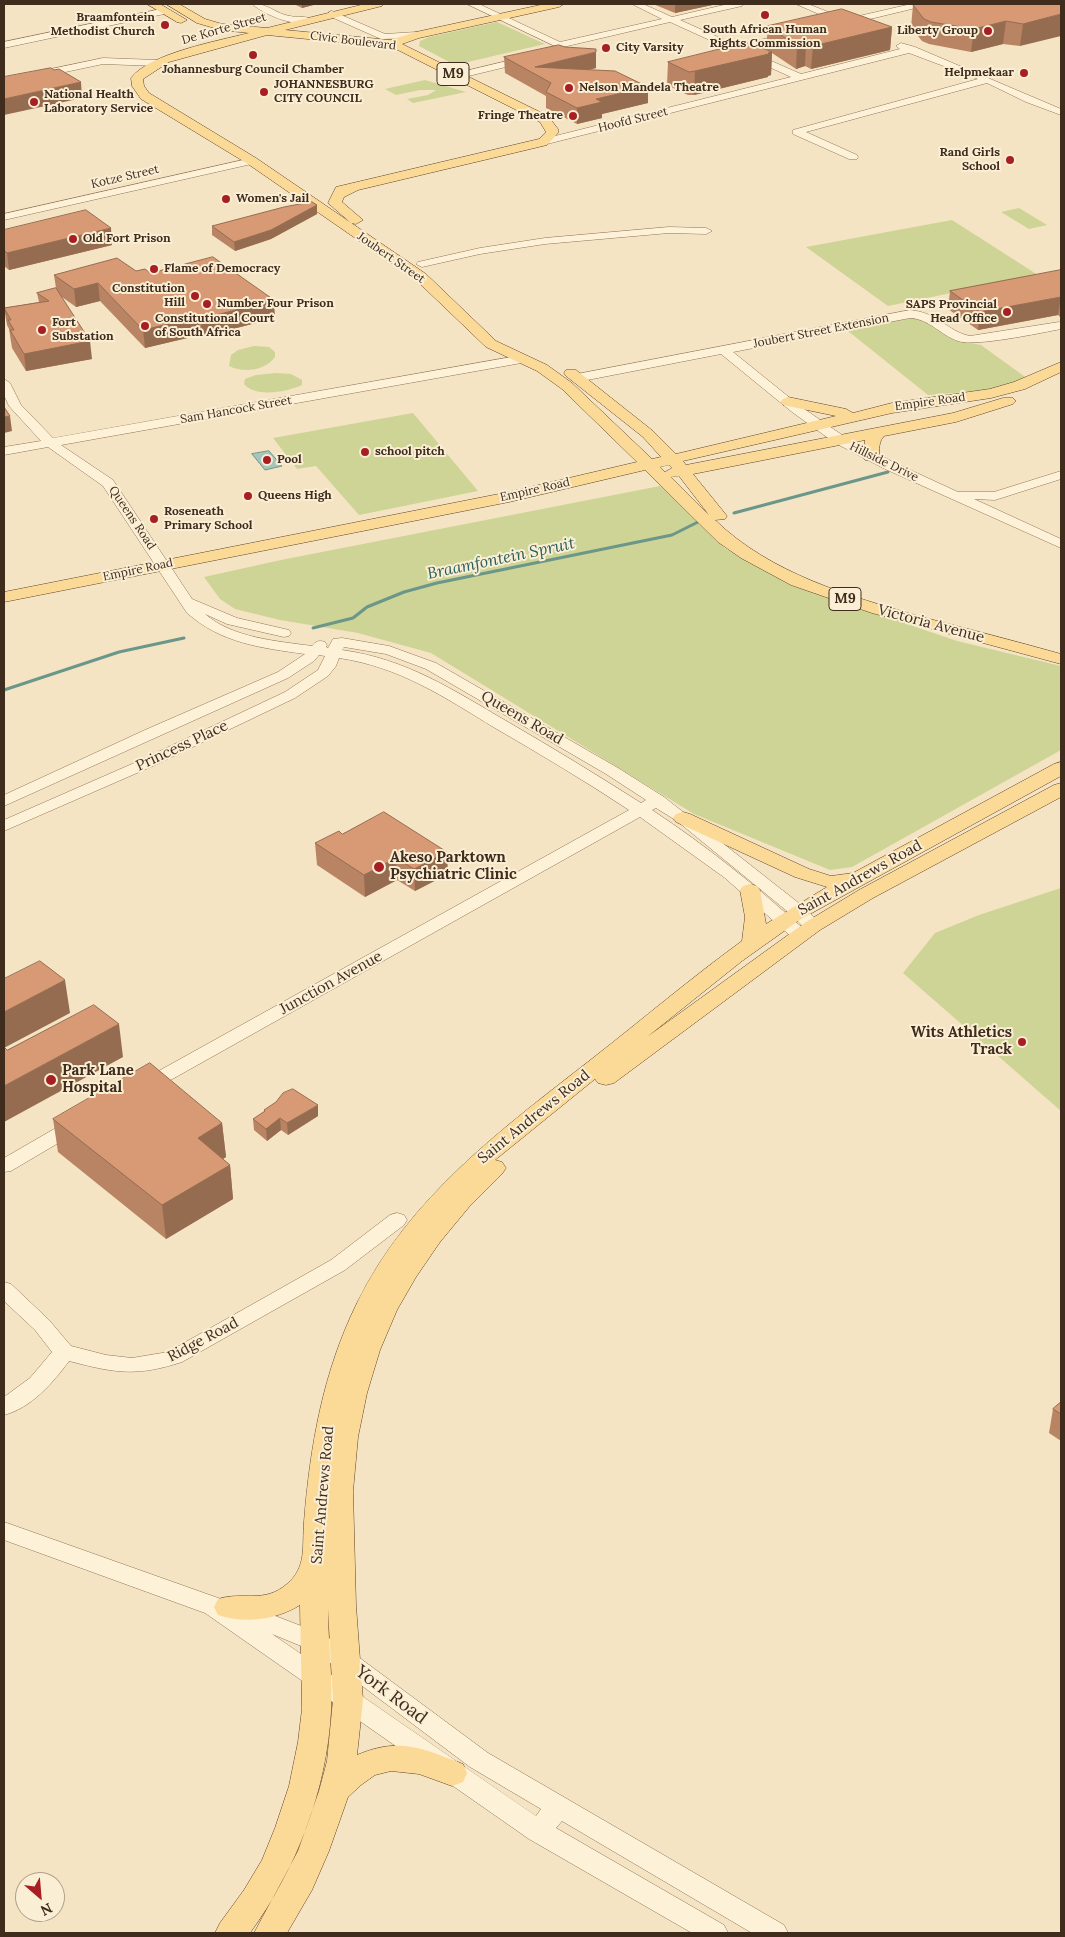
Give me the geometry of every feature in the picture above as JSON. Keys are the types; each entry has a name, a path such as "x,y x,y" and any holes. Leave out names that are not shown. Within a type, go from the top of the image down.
{"main road":[{"path":"152,4 168,8 192,27 196,36 161,62"},
{"name":"De Korte Street","path":"161,62 265,32 284,23 308,20 371,4"},
{"path":"391,44 416,35 559,4"},
{"name":"M9","path":"168,8 208,24 265,32"},
{"name":"Civic Boulevard","path":"265,32 391,44 544,119"},
{"name":"M9","path":"142,73 161,62"},
{"name":"Joubert Street","path":"142,73 137,82 145,96 252,161 338,222 421,277 491,344 553,374 660,476"},
{"path":"543,142 552,133 552,129 544,119"},
{"name":"Hoofd Street","path":"296,191 323,193 353,188 543,142"},
{"name":"Joubert Street","path":"353,188 339,195 335,200 336,205 448,284 495,330 549,358 627,416 676,465"},
{"name":"Empire Road","path":"4,597 166,570 660,476 676,465 818,425 920,402 1004,391 1061,366"},
{"name":"Empire Road","path":"4,609 166,570 466,506 646,464 676,465 840,440 956,417 986,409 1033,392 1061,378"},
{"path":"788,402 836,413 863,414"},
{"path":"871,457 870,445 879,432"},
{"name":"Victoria Avenue","path":"676,465 724,521 760,548 801,569 874,595 1061,646"},
{"name":"Victoria Avenue","path":"660,476 724,538 745,554 786,576 830,594 882,611 1061,659"},
{"name":"Saint Andrews Road","path":"270,1933 319,1838 336,1789 348,1699 341,1602 340,1494 344,1442 359,1374 376,1328 395,1289 410,1264 457,1204 481,1180 538,1130 658,1038 737,983 799,923 863,876 1061,768"},
{"name":"Saint Andrews Road","path":"231,1933 263,1888 298,1810 309,1766 316,1717 314,1641 316,1570 324,1457 342,1369 377,1287 397,1254 454,1185 498,1144 752,944 866,894 1061,789"},
{"path":"683,818 773,861 819,879 830,882 863,876"},
{"path":"750,890 755,910 752,944"},
{"path":"220,1606 258,1608 283,1602 305,1586 316,1570"},
{"path":"336,1789 355,1770 364,1765 394,1757 410,1757 452,1773"}],"street":[{"path":"257,4 284,23"},
{"path":"472,4 558,44 739,4"},
{"path":"636,4 800,77"},
{"path":"801,4 861,29"},
{"path":"826,26 921,4"},
{"path":"4,45 168,8"},
{"name":"Civic Boulevard","path":"332,14 384,37 416,35"},
{"path":"735,48 799,33"},
{"path":"902,47 1061,112"},
{"path":"902,47 998,84 1039,103"},
{"name":"Hoofd Street","path":"543,142 800,77 902,47"},
{"name":"De Korte Street","path":"4,82 108,61 161,62"},
{"path":"456,76 507,64"},
{"path":"73,68 108,65 142,73"},
{"path":"853,157 797,131 983,81"},
{"name":"Civic Boulevard","path":"544,119 569,128 597,129"},
{"name":"Kotze Street","path":"4,217 252,161"},
{"path":"422,264 480,251 545,241 670,230 706,231"},
{"name":"Joubert Street Extension","path":"577,378 910,314 928,316 957,336 970,340 1059,326"},
{"name":"Hillside Drive","path":"724,350 788,402 840,440 871,457 1061,544"},
{"name":"Sam Hancock Street","path":"4,452 467,368 517,356"},
{"name":"Queens Road","path":"4,383 15,406 50,443 108,483 197,616 210,625 225,632 259,641 389,650 431,666 612,770 658,800 683,818 799,923"},
{"path":"949,493 994,496 1061,475"},
{"path":"994,496 1007,516 1023,527"},
{"name":"Queens Road","path":"328,646 374,660 416,676 643,809 750,890 799,923"},
{"name":"Princess Place","path":"4,801 150,733 283,675 328,646 329,666 323,673 290,695 147,763 4,826"},
{"name":"Junction Avenue","path":"131,1094 658,800"},
{"path":"4,1166 91,1117"},
{"name":"Ridge Road","path":"64,1352 121,1366 158,1363 174,1357 338,1266 397,1220"},
{"path":"4,1289 42,1325 64,1352 51,1372 36,1387 4,1407"},
{"name":"York Road","path":"4,1531 220,1606 314,1641 345,1660 479,1760 558,1808 775,1933"},
{"name":"York Road","path":"220,1606 316,1678 538,1832 715,1933"},
{"path":"538,1832 558,1808"}],"green space":[{"path":"497,22 545,44 455,65 419,46 420,41 429,37"},
{"path":"425,80 466,92 413,103 407,99 428,95 436,90 420,90 396,95 385,89"},
{"path":"1019,208 1047,225 1029,229 1001,212"},
{"path":"952,220 1038,275 888,306 806,247"},
{"path":"907,316 919,316 956,340 981,345 1028,379 990,390 928,395 848,331"},
{"path":"254,346 269,347 275,352 275,357 271,362 260,368 241,370 229,366 231,355 238,350"},
{"path":"291,374 302,380 302,385 288,390 264,392 256,391 244,384 245,379 256,375"},
{"name":"school pitch","path":"413,413 478,491 359,515 316,466 297,469 273,438"},
{"path":"660,486 726,549 816,593 957,641 1061,666 1061,750 852,867 830,870 694,814 431,653 358,633 280,620 235,609 220,599 204,577 281,560"},
{"name":"Wits Athletics Track","path":"1061,888 1061,1111 903,973 935,933 979,915"}],"water":[{"name":"Pool","path":"269,451 282,466 265,470 252,454"}],"building":[{"path":"1061,4 1061,14 1023,24 1006,21 974,29 931,22 924,19 913,5"},
{"path":"842,9 892,27 813,46 806,44 797,46 768,26"},
{"path":"750,43 772,52 689,72 668,62"},
{"path":"559,45 596,49 596,52 535,67 615,71 648,87 596,99 602,102 577,108 546,92 551,83 504,57"},
{"path":"51,68 54,70 59,69 81,82 4,99 4,77"},
{"path":"312,202 317,205 271,230 234,242 212,226 284,207"},
{"path":"86,210 111,228 7,253 4,250 4,230"},
{"path":"213,257 274,300 201,319 199,317 143,330 98,283 74,289 54,275 117,258 136,271 145,269 150,273"},
{"path":"1061,270 1061,297 980,312 950,291"},
{"path":"56,288 90,341 24,354 10,330 14,330 4,308 49,301 37,293"},
{"path":"4,407 10,416 4,417"},
{"path":"384,812 447,852 414,869 396,858 364,875 315,843 339,831 342,834"},
{"path":"40,961 65,980 4,1012 4,979"},
{"path":"94,1005 119,1024 4,1086 4,1047 7,1050"},
{"path":"150,1063 222,1123 198,1138 230,1165 162,1205 53,1119"},
{"path":"293,1089 318,1105 287,1123 280,1118 266,1129 253,1119 276,1102 283,1093"},
{"path":"1061,1402 1061,1414 1053,1409"}],"waterway":[{"path":"734,513 888,472"},
{"name":"Braamfontein Spruit","path":"313,628 353,618 367,607 404,592 437,583 672,535 698,522"},
{"path":"4,690 119,652 184,638"}],"place":[{"name":"South African Human Rights Commission","path":"765,15"},
{"name":"Braamfontein Methodist Church","path":"165,25"},
{"name":"Liberty Group","path":"988,31"},
{"name":"City Varsity","path":"606,48"},
{"name":"Johannesburg Council Chamber","path":"253,55"},
{"name":"Helpmekaar","path":"1024,73"},
{"name":"Nelson Mandela Theatre","path":"569,88"},
{"name":"JOHANNESBURG CITY COUNCIL","path":"264,92"},
{"name":"National Health Laboratory Service","path":"34,102"},
{"name":"Fringe Theatre","path":"573,116"},
{"name":"Rand Girls School","path":"1010,160"},
{"name":"Women's Jail","path":"226,199"},
{"name":"Old Fort Prison","path":"73,239"},
{"name":"Flame of Democracy","path":"154,269"},
{"name":"Constitution Hill","path":"195,296"},
{"name":"Number Four Prison","path":"207,304"},
{"name":"SAPS Provincial Head Office","path":"1007,312"},
{"name":"Constitutional Court of South Africa","path":"145,326"},
{"name":"Fort Substation","path":"42,330"},
{"name":"school pitch","path":"365,452"},
{"name":"Pool","path":"267,460"},
{"name":"Queens High","path":"248,496"},
{"name":"Roseneath Primary School","path":"154,519"},
{"name":"Akeso Parktown Psychiatric Clinic","path":"379,867"},
{"name":"Wits Athletics Track","path":"1022,1042"},
{"name":"Park Lane Hospital","path":"51,1080"}]}
